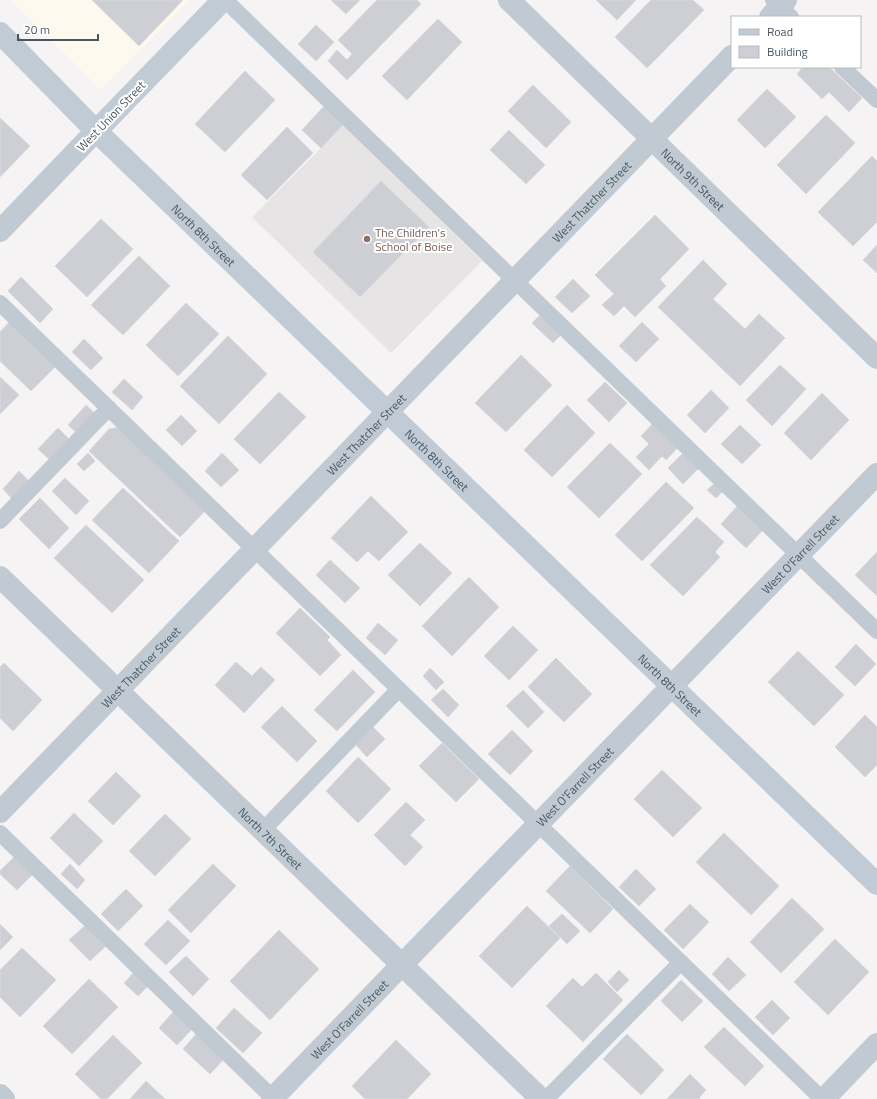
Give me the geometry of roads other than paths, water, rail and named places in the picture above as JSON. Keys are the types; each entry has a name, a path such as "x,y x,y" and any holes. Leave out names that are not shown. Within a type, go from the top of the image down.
{"street":[{"name":"West Union Street","path":"0,231 224,0"},
{"name":"North 9th Street","path":"509,0 877,358"},
{"name":"North 8th Street","path":"0,33 96,131 877,884"},
{"name":"West Thatcher Street","path":"0,812 731,57"},
{"name":"West O'Farrell Street","path":"273,1099 877,474"},
{"name":"North 7th Street","path":"0,577 541,1099"},
{"path":"823,1099 877,1044"},
{"path":"0,1095 4,1099"}],"lane":[{"path":"224,0 877,631"},
{"path":"843,68 877,100"},
{"path":"0,303 823,1099"},
{"path":"0,521 109,408"},
{"path":"263,830 399,689"},
{"path":"0,833 273,1099"},
{"path":"546,1099 681,962"}],"place":[{"name":"The Children's School of Boise","path":"367,239"}]}
